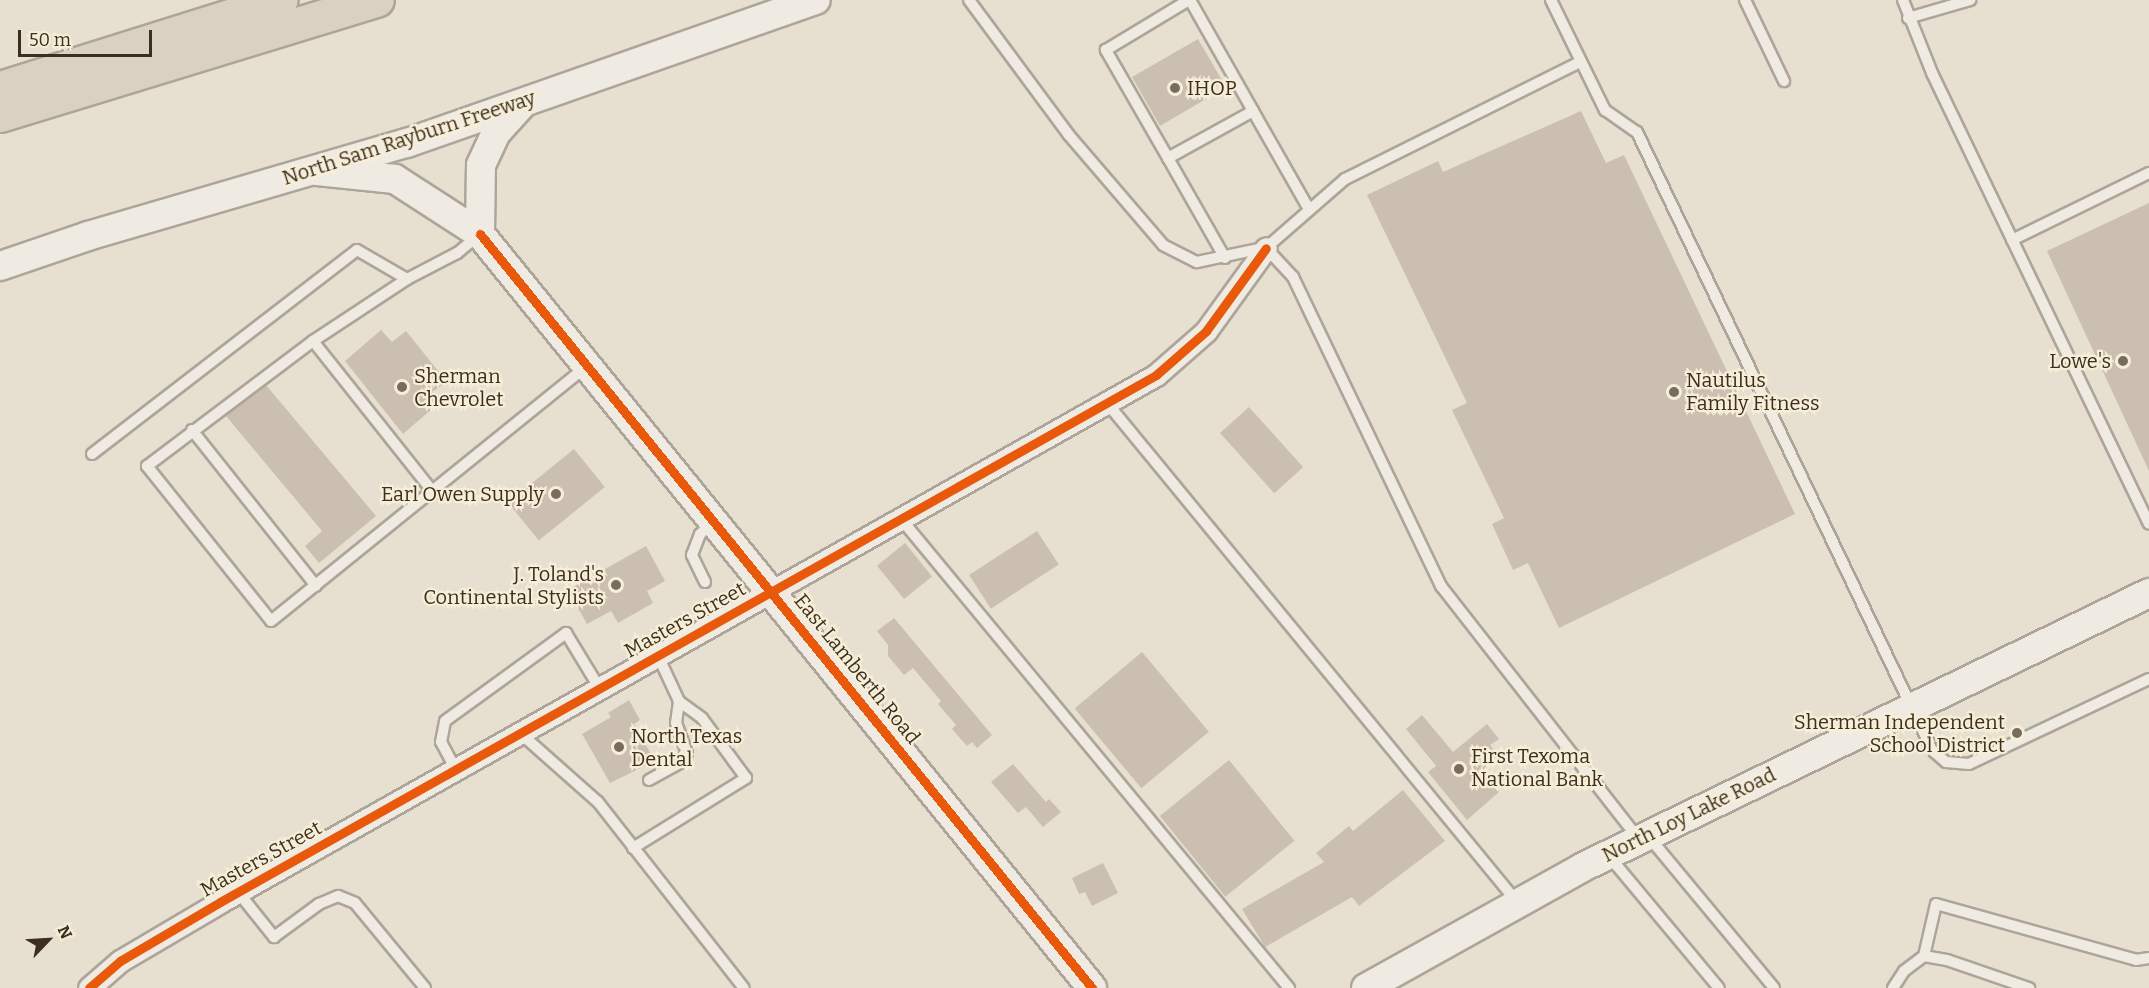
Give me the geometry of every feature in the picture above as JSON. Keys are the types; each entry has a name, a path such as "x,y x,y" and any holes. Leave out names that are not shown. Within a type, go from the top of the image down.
{"highway":[{"path":"0,88 281,0"},
{"path":"0,115 377,0"}],"street":[{"name":"North Sam Rayburn Freeway","path":"0,266 88,236 316,171 816,0"},
{"path":"480,234 481,165 496,134 526,100"},
{"name":"East Lamberth Road","path":"316,171 395,179 480,234 1092,988"},
{"name":"Masters Street","path":"95,986 120,961 238,892 1156,375 1206,331 1266,248"},
{"name":"North Loy Lake Road","path":"1366,988 1517,902 1608,855 2149,593"}],"lane":[{"path":"969,0 1068,135 1163,245 1197,262 1266,248 1309,208 1345,179 1580,62"},
{"path":"1225,258 1106,50 1190,0 1309,208"},
{"path":"1551,0 1605,110 1637,132 1932,750 1946,762 1969,764 2149,679"},
{"path":"1745,0 1784,81"},
{"path":"1903,0 1908,18 2012,240 2149,523"},
{"path":"1908,18 1970,0"},
{"path":"1168,158 1253,111"},
{"path":"2012,240 2149,173"},
{"path":"480,234 457,253 407,279 313,341 147,466 271,621 434,493 588,366"},
{"path":"1266,248 1293,277 1441,586 1643,838 1774,988"},
{"path":"92,454 357,250 407,279"},
{"path":"313,341 434,493"},
{"path":"1107,403 1517,902"},
{"path":"192,430 316,586"},
{"path":"901,519 1289,988"},
{"path":"705,582 692,555 700,534 714,521"},
{"path":"456,770 441,742 446,721 566,633 600,689"},
{"path":"633,848 746,778 702,718 679,701 658,656"},
{"path":"649,780 674,767 687,753 676,723 679,701"},
{"path":"520,733 598,802 744,988"},
{"path":"1608,855 1719,988"},
{"path":"238,892 274,937 319,904 338,897 355,903 425,988"},
{"path":"1893,988 1904,971 1924,956 1936,904 2136,960 2149,958"},
{"path":"1924,956 1947,960 2029,988"}],"building":[{"name":"IHOP","path":"1198,39 1223,82 1202,93 1206,99 1160,126 1132,77"},
{"path":"1581,111 1606,163 1624,155 1795,514 1559,628 1528,563 1513,570 1492,524 1504,518 1452,410 1467,403 1367,195 1438,161 1443,172"},
{"name":"Lowe's","path":"2149,203 2149,471 2047,251"},
{"name":"Sherman Chevrolet","path":"381,330 392,342 406,331 447,382 432,392 440,402 403,434 345,361"},
{"path":"266,385 376,516 319,563 305,546 322,531 226,416"},
{"path":"1249,407 1303,467 1274,493 1220,433"},
{"name":"Earl Owen Supply","path":"574,449 605,487 539,541 508,502"},
{"path":"1037,531 1059,565 991,609 969,575"},
{"path":"905,543 932,576 904,599 877,566"},
{"name":"J. Toland's Continental Stylists","path":"646,546 665,581 647,591 653,603 618,623 611,611 587,624 568,590"},
{"path":"894,618 992,735 977,748 972,742 967,746 952,729 956,725 938,704 941,701 913,668 904,675 888,656 888,645 877,631"},
{"path":"1142,652 1209,732 1141,788 1075,709"},
{"name":"North Texas Dental","path":"629,700 640,720 634,724 655,761 610,783 582,734 611,717 608,713"},
{"name":"First Texoma National Bank","path":"1422,715 1453,752 1487,724 1499,739 1490,745 1500,758 1482,771 1499,792 1467,820 1428,772 1436,766 1406,729"},
{"path":"1229,760 1294,841 1225,897 1160,816"},
{"path":"1013,764 1046,802 1049,799 1061,812 1043,827 1026,807 1018,813 991,782"},
{"path":"1403,790 1445,841 1359,906 1352,897 1265,947 1242,909 1324,862 1316,853 1349,826 1353,831"},
{"path":"1103,863 1118,893 1092,906 1085,892 1079,894 1072,878"}],"cycle path":[{"path":"480,234 1092,988"},
{"path":"89,988 120,961 220,902 1156,375 1206,331 1266,248"}],"place":[{"name":"IHOP","path":"1175,88"},
{"name":"Lowe's","path":"2123,361"},
{"name":"Sherman Chevrolet","path":"402,387"},
{"name":"Nautilus Family Fitness","path":"1674,392"},
{"name":"Earl Owen Supply","path":"556,494"},
{"name":"J. Toland's Continental Stylists","path":"616,585"},
{"name":"Sherman Independent School District","path":"2017,733"},
{"name":"North Texas Dental","path":"619,747"},
{"name":"First Texoma National Bank","path":"1459,769"}]}
